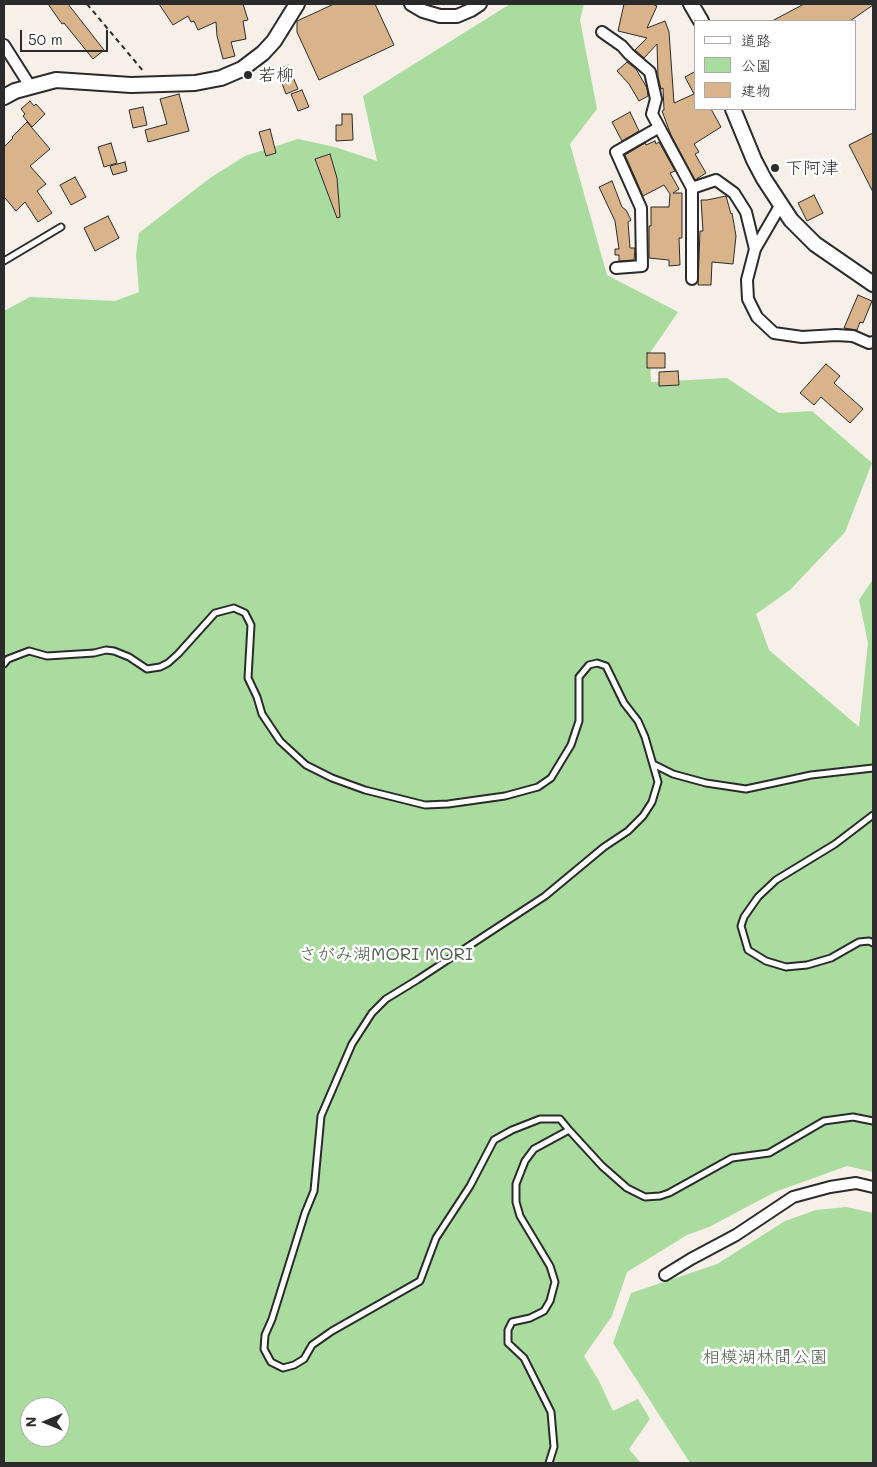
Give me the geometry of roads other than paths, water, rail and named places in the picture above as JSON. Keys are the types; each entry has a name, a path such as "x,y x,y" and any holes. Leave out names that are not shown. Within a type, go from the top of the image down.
{"main road":[{"path":"4,97 30,86 56,80 130,85 211,81 242,69 263,53 274,41 297,4"},
{"path":"691,4 700,20"},
{"path":"733,110 754,160 780,206 791,220 815,244 873,284"}],"street":[{"path":"411,4 423,11 440,16 457,16 480,4"},
{"path":"602,32 622,46 650,72 656,99 652,114 692,188 692,279"},
{"path":"4,45 30,86"},
{"path":"616,268 642,266 641,208 616,152 658,128"},
{"path":"692,188 716,180 734,192 746,212 755,249"},
{"path":"780,206 755,249 747,280 748,299 758,317 774,333 802,337 844,336 873,342"},
{"path":"665,1275 736,1235 793,1197 830,1187 856,1183 873,1187"}],"lane":[{"path":"4,261 62,227"},
{"path":"4,664 8,659 29,651 47,656 94,653 106,650 129,657 147,669 160,667 168,663 216,613 234,608 245,612 251,625 248,678 257,697 262,714 280,741 306,765 332,778 365,790 425,805 448,804 505,796 538,787 551,778 571,745 579,721 579,677 589,664 606,666 624,703 638,721 645,737 658,782 652,802 643,816 628,831 604,847 545,896 386,999 372,1014 352,1044 320,1116 314,1191 265,1335 264,1349 271,1362 283,1368 294,1365 304,1359 312,1345 332,1331 420,1282 436,1238 470,1186 494,1140 512,1130 540,1119 560,1119 602,1166 627,1188 645,1197 669,1193 732,1158 769,1153 824,1121 853,1117 873,1121"},
{"path":"653,764 672,774 706,783 746,789 811,775 873,768"},
{"path":"873,815 835,844 776,880 758,897 744,917 741,926 748,950 766,961 786,967 807,965 831,958 859,942 868,941 873,944"},
{"path":"549,1463 554,1447 551,1412 524,1358 508,1344 508,1330 512,1322 530,1318 544,1311 550,1301 555,1282 550,1266 520,1216 516,1202 516,1184 525,1161 534,1149 569,1130"}],"place":[{"name":"若柳","path":"248,75"},
{"name":"下阿津","path":"775,168"}],"park label":[{"name":"さがみ湖MORI MORI","path":"386,954"},
{"name":"相模湖林間公園","path":"765,1357"}]}
